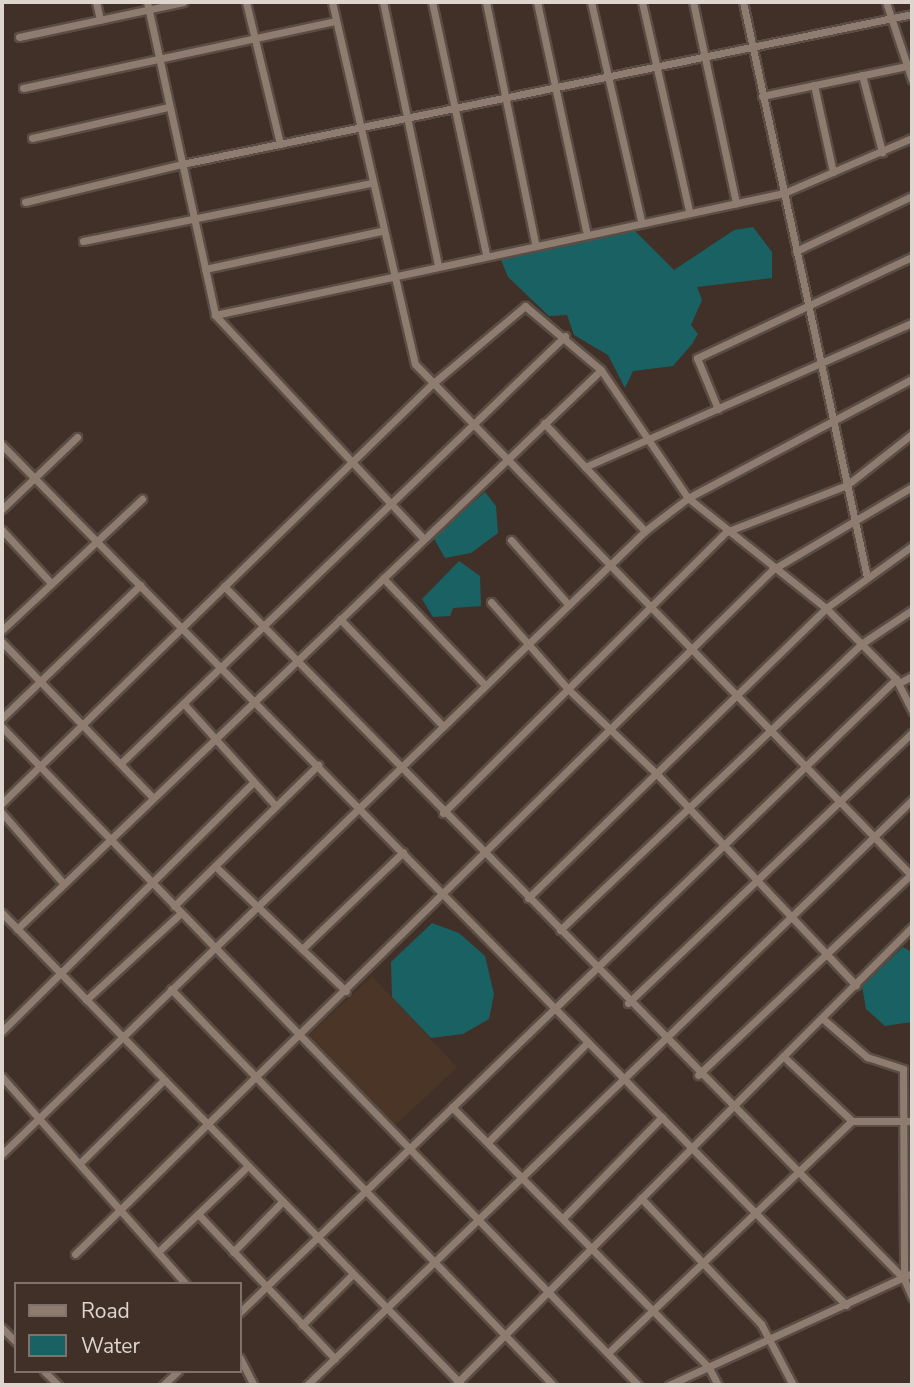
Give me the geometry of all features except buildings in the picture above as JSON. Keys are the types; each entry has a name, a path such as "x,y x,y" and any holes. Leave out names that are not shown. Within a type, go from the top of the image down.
{"street":[{"path":"96,2 100,20"},
{"path":"19,37 100,20 148,5 183,2"},
{"path":"246,2 281,144"},
{"path":"332,2 370,183 409,349 431,385 912,874 824,953 698,1075"},
{"path":"383,2 438,265"},
{"path":"432,2 486,254"},
{"path":"486,2 535,243"},
{"path":"537,2 586,231"},
{"path":"591,2 641,220"},
{"path":"642,2 689,211"},
{"path":"693,2 736,203"},
{"path":"743,2 867,577"},
{"path":"886,2 889,19 912,80"},
{"path":"148,5 157,59 215,314 424,539"},
{"path":"25,202 182,164 912,14"},
{"path":"23,88 336,22"},
{"path":"762,96 907,66"},
{"path":"862,75 882,152"},
{"path":"814,85 833,172"},
{"path":"32,138 168,107"},
{"path":"215,314 586,231 784,194 912,138"},
{"path":"83,241 370,183"},
{"path":"796,251 912,196"},
{"path":"205,269 381,231"},
{"path":"718,409 697,358 912,257"},
{"path":"2,803 431,385 525,306 565,335 601,370 688,498 772,570 826,608 898,681 912,711"},
{"path":"585,467 912,323"},
{"path":"121,763 222,668 389,500 565,335"},
{"path":"18,929 601,370"},
{"path":"2,1154 645,531 688,498 807,440 833,420 912,379"},
{"path":"544,423 645,531"},
{"path":"443,813 726,532 847,485 912,434"},
{"path":"2,509 77,437"},
{"path":"2,445 846,1305"},
{"path":"75,1255 772,570 856,526 912,487"},
{"path":"2,630 95,540 142,499"},
{"path":"2,530 51,583"},
{"path":"511,540 569,605"},
{"path":"528,898 826,608 912,546"},
{"path":"383,578 485,685"},
{"path":"2,718 140,585"},
{"path":"224,586 729,1107 904,1279 912,1297"},
{"path":"491,602 568,689 656,773 722,847 856,985"},
{"path":"560,930 860,644 912,610"},
{"path":"340,619 443,726"},
{"path":"2,642 80,727 121,763 153,799"},
{"path":"242,1310 805,766 898,681 912,676"},
{"path":"184,704 276,806"},
{"path":"2,727 638,1385"},
{"path":"628,1003 837,799 912,733"},
{"path":"174,906 318,765"},
{"path":"2,1031 254,782"},
{"path":"307,1385 480,1221 789,916 912,800"},
{"path":"2,813 64,884"},
{"path":"302,949 403,852"},
{"path":"215,866 346,991"},
{"path":"2,913 459,1384 729,1107 912,927"},
{"path":"86,1000 181,913"},
{"path":"171,989 362,1194 436,1263 503,1337 553,1385"},
{"path":"821,1018 867,1058 903,1069 908,1220 904,1279"},
{"path":"488,1142 588,1042"},
{"path":"783,1055 852,1121"},
{"path":"2,1077 41,1116 184,1282"},
{"path":"81,1162 164,1080"},
{"path":"452,1107 525,1177 654,1310 709,1368 718,1385"},
{"path":"564,1217 662,1117"},
{"path":"608,1353 794,1171 852,1121 912,1121"},
{"path":"158,1252 248,1166"},
{"path":"641,1198 772,1339 793,1385"},
{"path":"233,1252 282,1201"},
{"path":"198,1214 335,1359"},
{"path":"302,1325 353,1273"},
{"path":"669,1385 904,1279 912,1273"},
{"path":"242,1362 254,1385"},
{"path":"163,1385 176,1373"}],"shaded area":[{"path":"372,976 457,1067 394,1126 309,1035"}],"water":[{"path":"630,226 674,270 734,230 753,227 772,252 772,278 697,287 702,300 691,325 698,334 692,344 673,366 633,371 625,388 608,355 574,335 567,315 549,316 508,277 501,260"},
{"path":"485,492 496,506 498,533 471,553 445,558 433,537"},
{"path":"459,561 480,576 481,606 453,608 450,616 433,617 422,599"},
{"path":"432,923 459,933 485,956 494,994 489,1019 463,1034 431,1038 392,997 391,962"},
{"path":"903,947 912,952 912,1022 885,1026 866,1009 862,986"}]}
